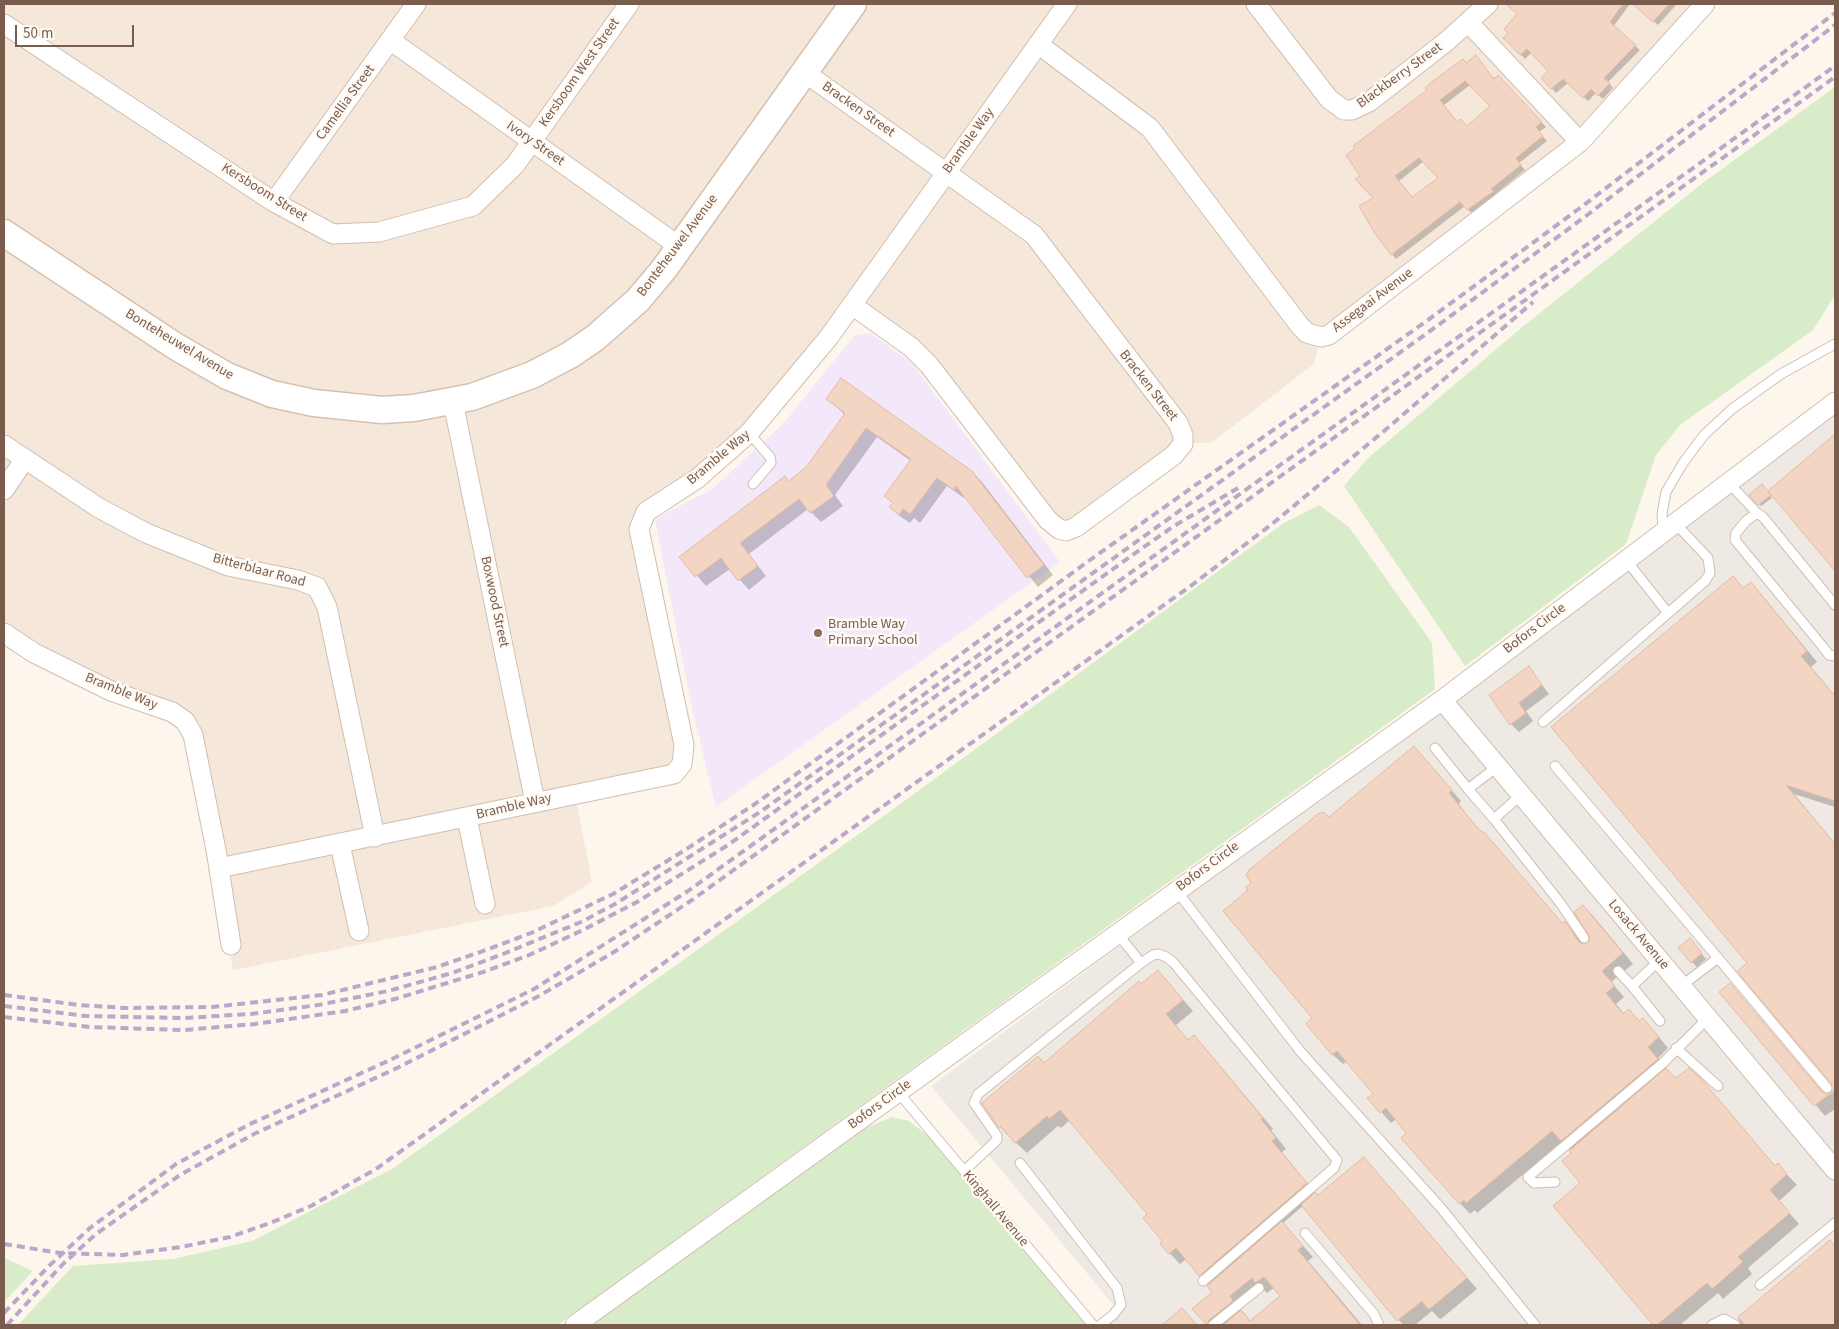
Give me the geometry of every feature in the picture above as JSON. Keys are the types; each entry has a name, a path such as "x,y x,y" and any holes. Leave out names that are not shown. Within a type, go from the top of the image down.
{"street":[{"name":"Camellia Street","path":"274,202 416,4"},
{"name":"Kersboom West Street","path":"531,141 629,4"},
{"name":"Bonteheuwel Avenue","path":"4,232 175,346 227,376 272,394 314,403 373,409 414,408 453,402 489,392 532,375 595,338 638,300 680,247 853,4"},
{"name":"Bramble Way","path":"219,868 674,774 682,764 684,745 639,529 646,512 698,478 749,434 829,338 1066,4"},
{"name":"Blackberry Street","path":"1256,4 1329,99 1344,110 1352,110 1368,102 1488,4"},
{"name":"Assegaai Avenue","path":"1038,44 1150,128 1300,326 1313,336 1329,335 1580,142 1705,4"},
{"path":"1468,22 1580,142"},
{"name":"Kersboom Street","path":"4,24 274,202 333,234 379,232 473,206 515,165 531,141"},
{"name":"Ivory Street","path":"390,40 680,247"},
{"name":"Bracken Street","path":"804,72 1022,226 1044,247 1122,352 1178,423 1183,435 1183,444 1174,455 1076,528 1066,531 1059,530 1048,520 929,364 916,351 852,305"},
{"name":"Boxwood Street","path":"453,402 535,802"},
{"name":"Bofors Circle","path":"575,1325 1442,700 1835,402"},
{"name":"Bitterblaar Road","path":"4,445 99,508 146,533 228,566 298,580 317,587 327,607 375,837"},
{"path":"4,490 24,459"},
{"name":"Bramble Way","path":"4,633 34,653 111,691 172,712 185,721 193,735 219,868 231,945"},
{"name":"Losack Avenue","path":"1442,700 1835,1170"},
{"name":"Bramble Way","path":"467,818 485,904"},
{"path":"340,844 359,931"}],"lane":[{"path":"1543,722 1705,581 1710,573 1708,558 1669,527 1662,514 1666,492 1683,463 1704,435 1732,409 1781,374 1835,344"},
{"path":"749,434 770,457 771,463 753,484"},
{"path":"1728,482 1763,517 1835,605"},
{"path":"1757,513 1742,525 1736,533 1735,540 1829,655 1835,656"},
{"path":"1626,559 1668,613"},
{"path":"1435,748 1561,904 1584,938"},
{"path":"1468,789 1497,766"},
{"path":"1556,766 1827,1088"},
{"path":"1494,819 1521,795"},
{"path":"1176,890 1300,1051 1441,1208 1535,1325"},
{"path":"1117,933 1141,963"},
{"path":"964,1171 997,1140 997,1136 974,1103 978,1094 1141,963 1153,955 1159,954 1173,962 1337,1160 1334,1168 1203,1281"},
{"path":"1681,986 1718,958"},
{"path":"1632,986 1660,960"},
{"path":"1618,971 1660,1020"},
{"path":"1556,1182 1534,1183 1528,1177 1663,1063 1708,1018"},
{"path":"1676,1048 1718,1086"},
{"name":"Kinghall Avenue","path":"898,1092 1093,1325"},
{"path":"1020,1163 1117,1288 1120,1305 1113,1315 1100,1325"},
{"path":"1760,1285 1835,1223"},
{"path":"1305,1233 1374,1314 1379,1325"},
{"path":"1213,1325 1259,1288"},
{"path":"1712,1325 1724,1319 1735,1325"}],"shaded area":[{"path":"4,4 1706,4 1581,143 1320,338 1314,364 1211,443 1184,443 1066,532 928,366 852,307 830,338 640,530 683,764 575,795 592,882 553,906 233,970 189,728 4,635"},
{"name":"Bramble Way Primary School","path":"870,333 911,362 1060,562 716,807 691,704 655,519 712,489 783,424 854,336"},
{"path":"1835,415 1835,1325 1108,1325 1121,1314 931,1086"}],"green space":[{"path":"1835,87 1835,295 1813,330 1680,425 1656,455 1626,544 1465,666 1344,486 1367,459 1520,329 1704,182"},
{"path":"1319,505 1349,527 1432,643 1435,689 558,1325 18,1325 73,1266 173,1259 252,1241 392,1169 888,813 1284,523"},
{"path":"892,1117 909,1121 931,1138 1089,1325 592,1325 861,1130"},
{"path":"4,1258 33,1271 4,1302"}],"building":[{"path":"1506,4 1623,4 1610,22 1636,45 1604,78 1610,83 1598,96 1591,89 1583,98 1563,79 1551,89 1541,78 1548,71 1527,49 1520,55 1503,38 1508,33 1504,29 1517,14"},
{"path":"1633,4 1669,4 1653,22"},
{"path":"1476,55 1494,79 1498,75 1542,122 1536,127 1543,136 1516,158 1521,165 1491,189 1494,191 1467,210 1460,202 1391,255 1374,232 1359,206 1373,198 1355,179 1360,176 1346,155 1355,148 1353,146 1427,90 1425,88 1433,81 1463,59 1466,63","holes":["1465,81 1490,106 1467,126 1461,119 1457,122 1440,100","1419,158 1438,178 1412,197 1395,176"]},
{"path":"841,378 972,471 1044,565 1027,578 956,486 954,490 937,478 910,514 903,509 899,515 889,507 893,503 884,496 911,459 866,428 826,485 834,496 810,513 799,499 740,543 758,566 738,581 721,558 695,577 679,557 785,476 789,481 807,466 845,413 826,399"},
{"path":"1835,434 1835,571 1768,491"},
{"path":"1762,484 1771,495 1758,505 1749,495"},
{"path":"1733,576 1743,588 1751,582 1807,651 1801,656 1835,696 1835,801 1786,785 1835,844 1835,1090 1814,1106 1719,992 1730,983 1822,1092 1828,1094 1831,1092 1832,1084 1740,975 1738,971 1747,963 1551,727"},
{"path":"1529,666 1542,685 1519,703 1526,713 1510,725 1489,695"},
{"path":"1414,746 1452,790 1449,793 1479,830 1485,833 1562,923 1565,921 1579,942 1584,944 1589,941 1590,937 1574,912 1583,905 1623,953 1602,971 1615,986 1606,993 1623,1014 1629,1009 1639,1021 1643,1018 1659,1037 1648,1047 1658,1059 1561,1141 1552,1131 1466,1203 1464,1200 1459,1204 1401,1138 1406,1133 1386,1108 1380,1113 1367,1098 1373,1094 1337,1051 1332,1055 1306,1024 1312,1018 1223,911 1248,890 1246,887 1251,883 1246,875 1249,870 1318,814 1323,812 1329,817"},
{"path":"1690,938 1702,953 1691,963 1678,948"},
{"path":"1158,970 1183,1000 1166,1014 1188,1040 1194,1035 1263,1118 1261,1119 1276,1138 1272,1141 1307,1183 1199,1276 1176,1248 1169,1254 1160,1244 1162,1241 1143,1218 1147,1214 1060,1110 1049,1119 1047,1116 1015,1143 1001,1127 999,1128 982,1103 1038,1056 1044,1063 1139,981 1141,984"},
{"path":"1666,1068 1676,1078 1689,1068 1703,1081 1775,1166 1778,1163 1787,1174 1770,1190 1790,1213 1738,1257 1743,1262 1712,1289 1707,1283 1657,1325 1653,1325 1553,1206 1580,1183 1562,1161 1571,1153 1569,1151"},
{"path":"1364,1157 1467,1278 1432,1307 1428,1309 1422,1301 1397,1321 1301,1205 1315,1192 1318,1195"},
{"path":"1282,1221 1303,1246 1298,1250 1360,1325 1223,1325 1241,1310 1250,1321 1280,1296 1264,1277 1255,1283 1252,1278 1230,1296 1233,1301 1209,1320 1207,1325 1192,1309 1212,1292 1207,1286"},
{"path":"1830,1240 1835,1246 1835,1325 1745,1325 1738,1317"},
{"path":"1182,1308 1197,1325 1162,1325"}],"railway":[{"path":"4,995 79,1005 125,1008 212,1007 322,995 437,967 486,950 531,933 613,894 755,804 1090,560 1428,320 1580,208 1835,13"},
{"path":"4,1006 86,1016 184,1018 251,1014 318,1005 388,991 452,973 581,922 615,904 760,812 1437,326 1586,216 1835,25"},
{"path":"4,1313 49,1266 90,1228 176,1164 248,1125 390,1060 534,989 688,891 1835,66"},
{"path":"7,1325 63,1264 96,1234 180,1175 254,1134 395,1069 539,996 614,952 692,900 1835,77"},
{"path":"4,1244 60,1253 123,1255 181,1247 230,1237 270,1223 311,1206 376,1169 1192,585 1272,524 1390,426 1533,302"},
{"path":"4,1017 90,1027 184,1030 255,1024 345,1011 395,999 483,972 527,956 637,902 728,845 1141,549 1174,526 1238,488"}],"place":[{"name":"Bramble Way Primary School","path":"818,633"}]}
